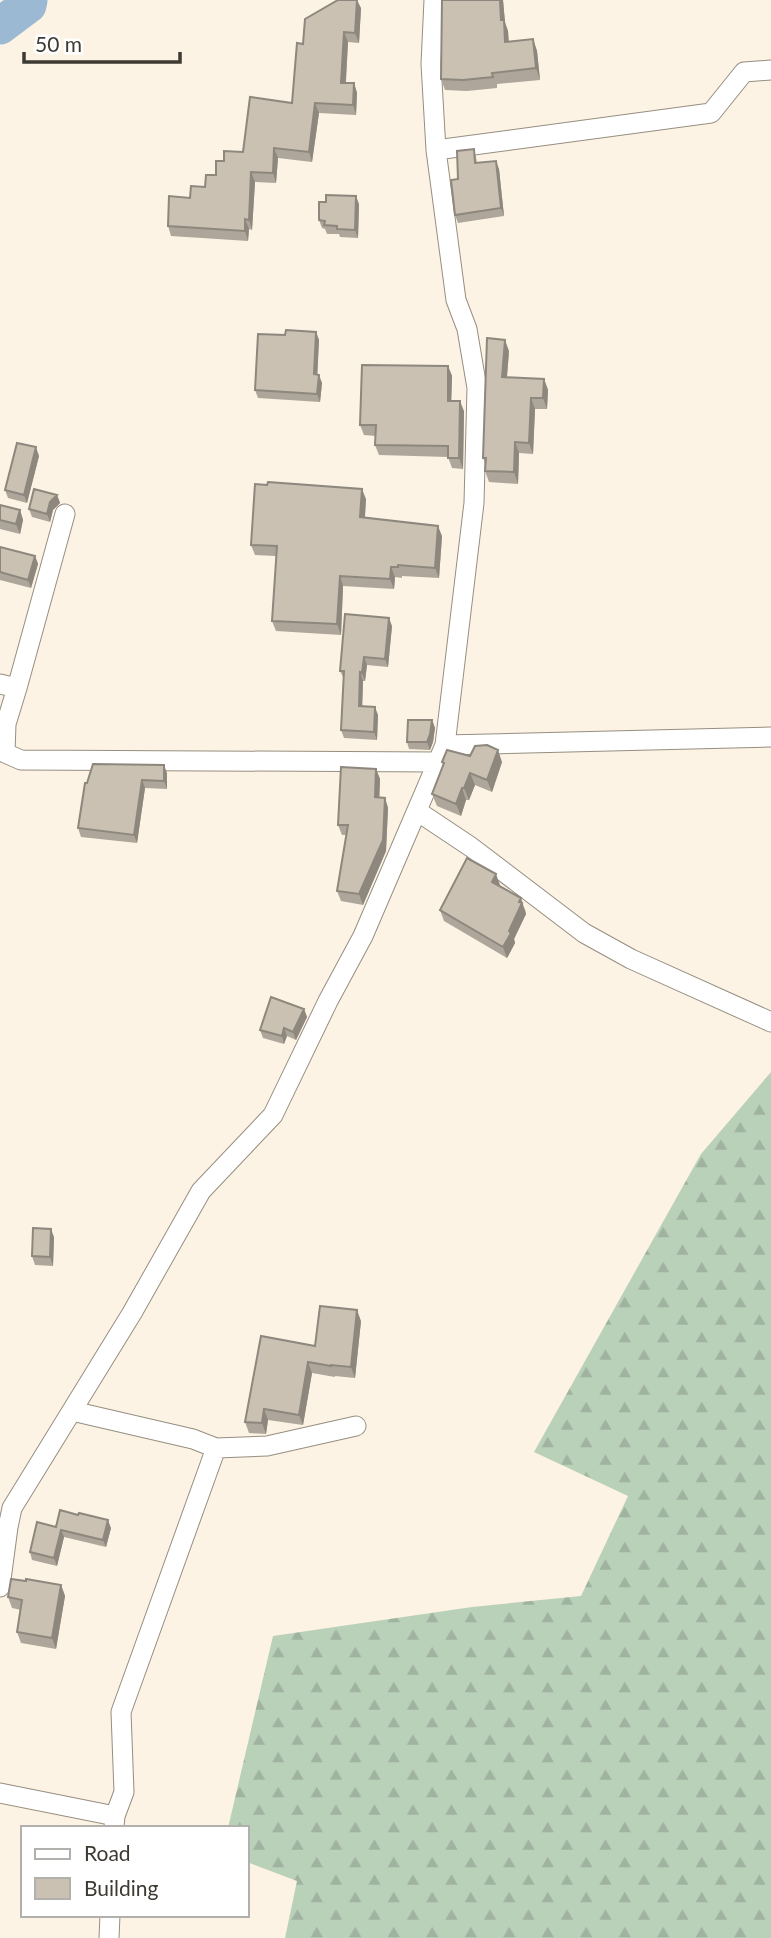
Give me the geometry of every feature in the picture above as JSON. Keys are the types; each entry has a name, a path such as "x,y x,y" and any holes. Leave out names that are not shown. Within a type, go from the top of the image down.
{"street":[{"path":"0,1587 12,1508 132,1313 201,1191 273,1115 363,936 441,754 474,503 477,388 467,329 456,300 436,149 431,64 434,0"},
{"path":"436,149 711,113 744,72 771,70"},
{"path":"65,514 8,686 5,753 21,760 441,754 771,737"},
{"path":"417,811 471,847 584,933 631,959 771,1022"},
{"path":"72,1411 193,1439 215,1448 267,1446 356,1426"},
{"path":"0,1793 115,1822 124,1792 121,1712 215,1448"},
{"path":"109,1938 110,1917"}],"green space":[{"path":"771,1072 771,1938 285,1938 297,1881 248,1862 248,1826 228,1826 273,1636 472,1607 581,1596 628,1496 534,1452 701,1154"}],"building":[{"path":"338,0 357,0 355,33 344,32 341,83 354,83 353,105 315,103 309,152 274,148 273,173 251,172 249,220 245,219 245,231 168,226 169,196 190,198 191,186 205,187 206,175 216,175 216,161 224,161 224,151 243,152 250,97 292,103 297,43 303,44 305,19"},
{"path":"442,0 500,0 505,42 533,39 536,68 492,73 493,77 441,79"},
{"path":"474,149 475,163 496,161 501,208 455,215 451,180 458,179 457,151"},
{"path":"326,195 356,196 355,230 337,229 337,226 324,225 325,221 319,220 319,202 326,202"},
{"path":"286,330 316,332 314,374 319,375 317,394 255,390 258,334 285,335"},
{"path":"487,338 505,340 502,377 544,379 543,398 531,398 529,443 515,442 514,472 485,471 486,458 483,458"},
{"path":"362,365 448,366 448,401 460,401 459,458 448,458 448,446 375,445 376,425 360,425"},
{"path":"17,443 36,447 24,495 5,490"},
{"path":"268,482 362,489 360,517 438,526 435,568 398,565 391,567 390,579 340,576 337,624 272,621 277,546 251,545 255,484 267,485"},
{"path":"34,489 57,495 50,502 47,514 29,509"},
{"path":"0,505 20,510 16,524 0,520"},
{"path":"0,547 35,556 28,580 0,572"},
{"path":"345,614 389,618 385,659 364,657 362,673 360,672 359,706 375,707 374,732 341,730 344,671 340,671"},
{"path":"408,720 432,720 427,742 407,742"},
{"path":"487,745 498,750 487,780 470,773 456,804 432,794 447,750 470,756 475,746"},
{"path":"93,764 164,765 164,781 142,780 134,835 78,828 85,783"},
{"path":"341,767 376,769 375,797 385,798 383,840 359,894 337,891 348,825 338,825"},
{"path":"467,858 496,874 492,882 521,898 519,902 522,903 509,931 511,933 503,947 440,910"},
{"path":"271,997 304,1009 293,1032 284,1028 282,1036 260,1030"},
{"path":"33,1228 51,1229 50,1257 32,1256"},
{"path":"320,1306 357,1310 351,1367 308,1362 299,1415 264,1409 262,1423 245,1422 261,1336 315,1346"},
{"path":"60,1510 108,1520 103,1540 61,1530 54,1558 30,1552 37,1522 56,1527"},
{"path":"11,1579 61,1585 52,1638 17,1632 22,1600 8,1597"}],"waterway":[{"path":"0,26 28,5 29,0"}]}
